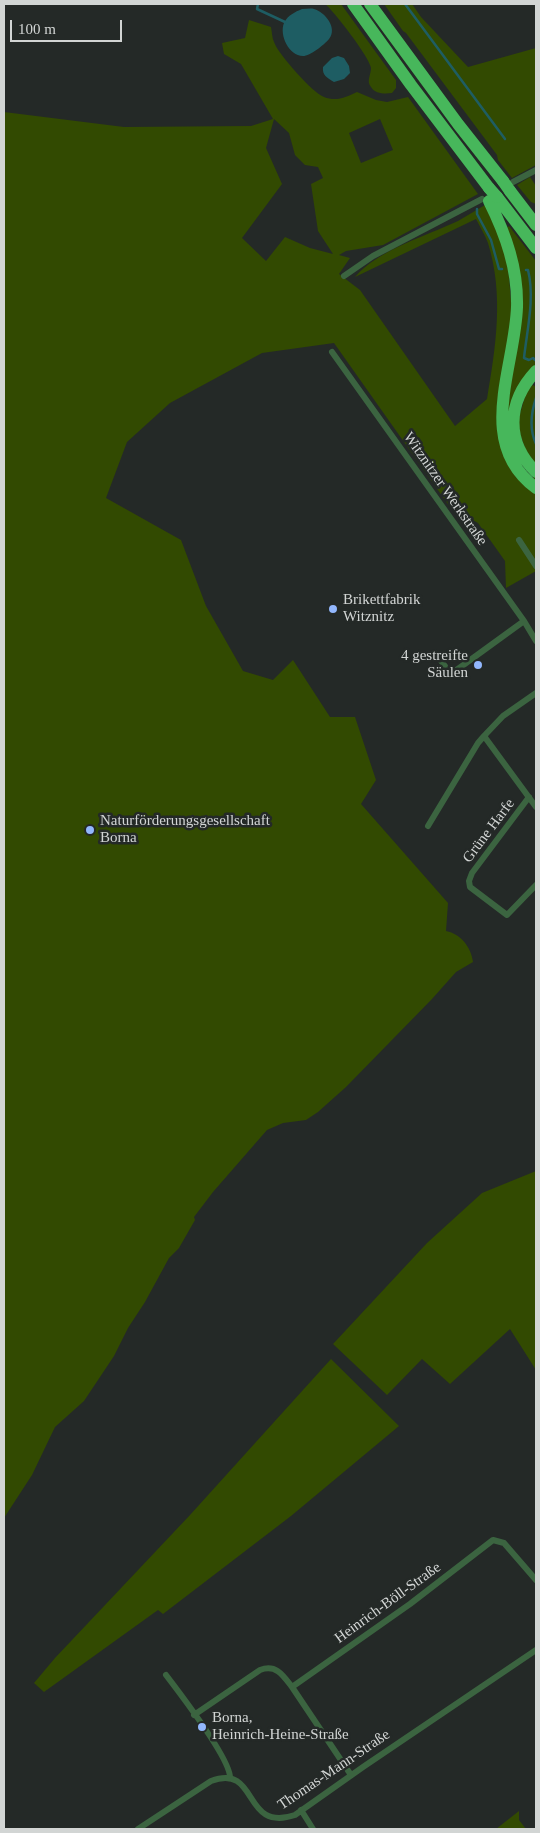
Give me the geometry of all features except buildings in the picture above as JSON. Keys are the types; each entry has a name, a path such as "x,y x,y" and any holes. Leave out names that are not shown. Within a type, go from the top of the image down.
{"highway":[{"path":"353,4 467,160 488,195 510,251 516,289 516,324 501,414 508,455 516,469 536,488"},
{"path":"370,4 458,124 508,185 536,225"},
{"path":"488,195 536,248"},
{"path":"536,371 526,382 517,400 513,417 514,434 520,450 528,465 536,472"}],"street":[{"path":"508,185 536,170"},
{"path":"344,276 373,256 488,195"},
{"name":"Witznitzer Werkstraße","path":"332,352 524,621 536,641"},
{"path":"519,540 536,566"},
{"path":"435,653 451,674 524,621"},
{"path":"428,826 478,743 503,716 536,693"},
{"name":"Grüne Harfe","path":"484,736 536,807"},
{"name":"Grüne Harfe","path":"529,797 472,873 469,881 470,888 507,915 535,890"},
{"name":"Heinrich-Böll-Straße","path":"292,1687 410,1604 489,1542 498,1540 504,1543 536,1580"},
{"name":"Thomas-Mann-Straße","path":"166,1675 223,1757 230,1778 240,1784 260,1814 267,1820 276,1822 286,1820 536,1650"},
{"path":"194,1715 252,1675 267,1668 278,1670 292,1687 351,1774"},
{"path":"138,1829 211,1781 224,1777 230,1778"},
{"path":"301,1810 313,1829"}],"green space":[{"path":"325,4 341,4 396,80 396,88 392,93 378,92 371,87 369,78 371,68 365,55"},
{"path":"384,4 412,4 421,17 468,67 536,48 536,165 512,178 498,160 497,155"},
{"path":"249,20 271,27 273,40 282,55 304,81 324,97 337,99 357,92 376,100 387,102 408,97 478,194 383,245 346,251 339,255 350,258 339,274 360,290 455,426 487,399 497,321 496,282 493,262 488,243 476,219 355,277 365,267 389,251 458,221 485,205 502,243 508,266 512,313 503,454 516,477 536,494 536,571 506,588 505,561 478,523 450,507 334,343 262,353 170,403 127,442 106,498 181,540 206,606 243,671 273,680 293,660 330,717 355,717 376,780 361,804 448,903 446,931 461,938 468,946 473,962 456,972 346,1087 318,1112 306,1120 283,1123 267,1130 213,1192 194,1217 195,1220 179,1248 169,1258 114,1356 84,1401 55,1427 32,1475 4,1518 4,112 124,127 251,126 273,119 241,64 224,54 222,43 245,38","holes":["274,119 289,133 295,155 305,165 318,167 323,178 311,184 318,231 333,254 310,248 285,237 266,261 242,238 282,184 266,148","380,119 393,150 361,163 349,133"]},
{"path":"530,177 536,186 536,204 531,202 517,185"},
{"path":"509,226 536,261 536,366 510,408 536,477 536,483 505,420 518,338 506,228"},
{"path":"533,385 536,387 536,466 522,444 518,421 528,386"},
{"path":"536,1171 536,1370 510,1329 450,1384 422,1359 387,1395 333,1344 427,1243 482,1193"},
{"path":"331,1359 399,1426 291,1516 163,1614 158,1610 44,1692 34,1683 55,1658 190,1515"},
{"path":"519,1811 519,1820 526,1829 496,1829"}],"water":[{"path":"302,9 313,9 322,13 329,21 332,30 329,39 324,44 306,56 293,53 286,44 283,33 286,20 292,14"},
{"path":"338,56 344,58 349,66 350,73 344,79 334,82 323,72 323,67 332,58"}],"waterway":[{"path":"258,4 257,9 285,22"},
{"path":"405,4 505,139"},
{"path":"477,209 477,214 491,240 499,269 502,269"},
{"path":"526,270 528,270 530,281 531,303 524,358 529,360 533,358 535,360"},
{"path":"536,398 532,421 532,433 536,444"}],"place":[{"name":"Brikettfabrik Witznitz","path":"333,609"},
{"name":"4 gestreifte Säulen","path":"478,665"},
{"name":"Naturförderungsgesellschaft Borna","path":"90,830"},
{"name":"Borna, Heinrich-Heine-Straße","path":"202,1727"}]}
